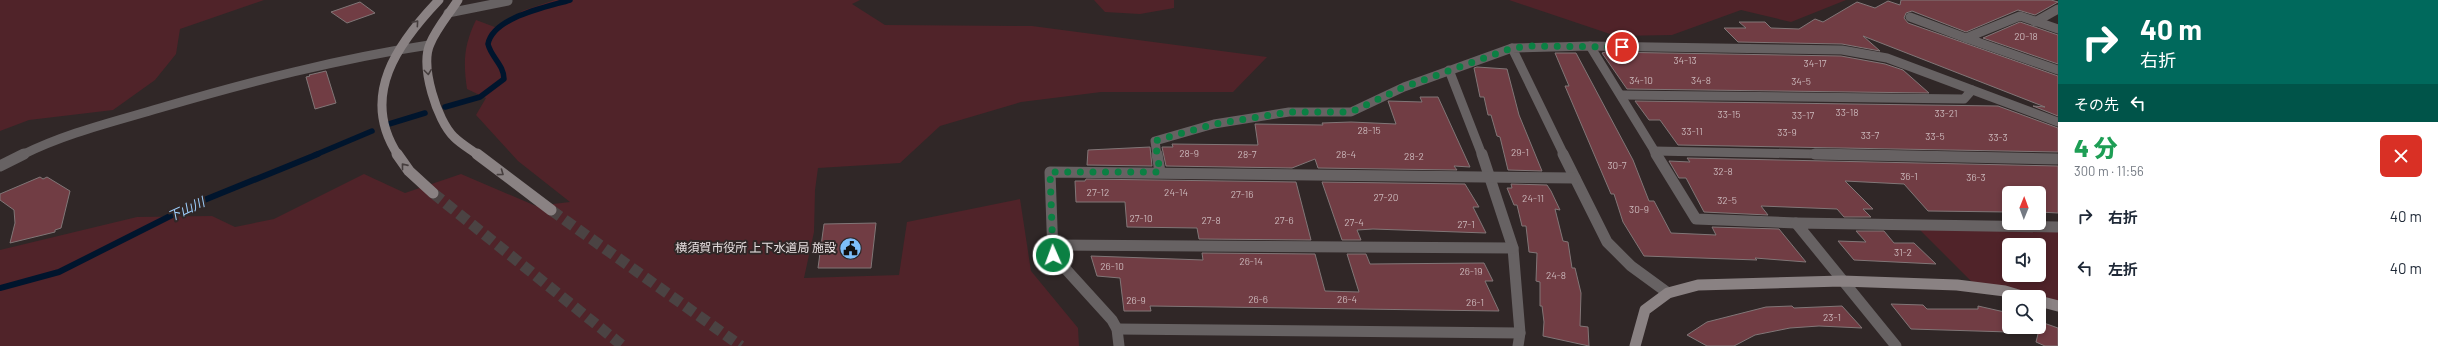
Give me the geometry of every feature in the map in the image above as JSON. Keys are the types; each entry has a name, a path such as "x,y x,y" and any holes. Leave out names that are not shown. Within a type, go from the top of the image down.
{"street":[{"path":"433,192 406,169 393,151 380,115 382,84 388,66 411,30 439,0"},
{"path":"458,0 429,45 427,62 434,100 440,116 453,136 551,210"},
{"path":"448,14 508,1"},
{"path":"2036,22 2058,9"},
{"path":"1966,38 2020,16 2058,29"},
{"path":"1910,17 2058,70"},
{"path":"0,166 55,139 135,115 302,68 399,48 429,45"},
{"path":"1590,46 1622,95 1654,151 1696,219 1796,223 2058,227"},
{"path":"1160,172 1155,141 1214,124 1289,112 1351,112 1449,70 1512,48 1590,46 1842,50 1887,58 2058,122"},
{"path":"1512,48 1611,249 1636,271 1668,293"},
{"path":"1449,70 1490,177 1513,248 1520,333 1518,346"},
{"path":"1622,95 1964,99 1972,90"},
{"path":"1654,151 2058,159"},
{"path":"1118,346 1117,329 1112,320 1053,255 1050,172 1160,172 1401,178 1575,178"},
{"path":"1796,223 1896,346"},
{"path":"1052,245 1513,248"},
{"path":"1635,346 1645,310 1668,293 1698,285 1842,281 1957,285 2002,291"},
{"path":"2046,303 2058,306"},
{"path":"1117,329 1520,333"}],"shaded area":[{"path":"0,0 264,0 180,29 176,54 155,80 113,110 29,120 0,131"},
{"path":"555,0 860,0 852,4 885,25 1032,26 1267,57 1233,92 1101,92 1021,102 940,126 900,163 818,168 815,190 814,232 804,278 899,275 907,222 1020,199 1031,271 1078,328 1079,346 0,346 0,250 137,217 212,216 235,227 274,219 364,174 405,193 461,174 536,206 570,202 518,161 476,115 486,98 467,89 465,70 467,45 476,20 500,29 522,11"},
{"path":"1094,0 1174,0 1174,8 1140,14 1105,12"},
{"path":"1509,0 1846,0 1791,22 1741,10 1672,35 1616,36"},
{"path":"1915,225 2002,226 2002,230 2046,230 2046,227 2058,227 2058,306 2046,300 2046,290 2002,290 2002,293 1978,288"}],"building":[{"path":"1901,0 2051,0 2058,2 2035,15 2018,10 1966,32 1912,11 1906,13 1904,18 1908,23 2058,76 2058,116 2033,106 2045,107 1863,36 1880,51 1842,44 1738,42 1724,28 1746,28 1739,22 1765,22 1771,28 1799,29 1815,19 1823,22 1857,2 1875,8 1888,1 1900,5"},
{"path":"360,2 375,13 347,23 331,12"},
{"path":"2020,22 2058,35 2058,64 1983,38"},
{"path":"1555,53 1576,53 1633,160 1649,201 1654,201 1671,233 1716,235 1712,227 1779,229 1806,262 1755,258 1757,260 1644,256 1623,222 1614,194 1611,194 1565,86 1569,86"},
{"path":"1602,53 1841,56 1885,64 1903,70 1929,93 1627,89"},
{"path":"1474,68 1507,69 1519,115 1542,171 1508,170 1500,137 1497,136 1491,115 1488,115 1484,97 1480,97"},
{"path":"326,71 336,103 315,109 306,77"},
{"path":"1420,97 1438,97 1470,167 1454,166 1457,170 1318,168 1315,159 1292,168 1166,166 1162,147 1173,147 1172,144 1258,145 1255,124 1323,125 1322,123 1351,122 1396,124 1388,101 1422,102"},
{"path":"1635,101 1998,106 2058,128 2058,152 1678,145 1660,120 1649,120"},
{"path":"1150,147 1152,166 1087,165 1088,150"},
{"path":"1687,158 2058,166 2058,213 2046,212 2046,186 2002,186 2002,212 1928,211 1904,184 1845,181 1873,209 1863,209 1871,217 1844,217 1837,209 1761,206 1768,215 1704,212 1686,178 1679,178 1669,161 1690,162"},
{"path":"40,177 43,179 47,177 70,191 61,228 55,230 55,232 10,243 15,223 14,210 0,200 0,194"},
{"path":"1086,179 1296,182 1311,240 1199,239 1197,228 1127,227 1125,202 1076,202 1075,181 1085,181"},
{"path":"1322,182 1465,184 1479,207 1473,207 1486,233 1373,229 1357,230 1361,240 1342,240"},
{"path":"1511,184 1547,185 1551,191 1560,210 1555,209 1563,241 1568,242 1572,268 1575,268 1581,293 1580,326 1588,327 1589,346 1543,336 1544,322 1542,306 1540,306 1540,282 1536,281 1537,253 1529,252 1526,226 1522,226 1517,205 1514,205 1507,188 1512,188"},
{"path":"876,223 871,268 818,268 824,224"},
{"path":"1856,231 1884,231 1894,243 1914,243 1936,264 1854,260 1838,241 1866,242"},
{"path":"1202,253 1315,254 1325,291 1359,292 1347,254 1366,254 1370,264 1484,263 1493,281 1485,281 1499,311 1150,306 1151,311 1124,311 1120,278 1097,276 1091,256 1203,260"},
{"path":"1891,304 1923,305 1927,309 1978,309 1978,306 2002,311 2002,332 1911,329"},
{"path":"1792,306 1794,308 1842,306 1862,328 1819,326 1790,328 1755,335 1734,346 1707,346 1687,335 1707,322 1766,307"},
{"path":"2046,324 2058,328 2058,346 2045,346 2036,342 2038,334 2046,334"}],"waterway":[{"name":"下山川","path":"445,107 480,97 504,79 502,69 488,44 492,35 500,27 522,14 570,0"},
{"name":"下山川","path":"389,124 425,113"},
{"name":"下山川","path":"315,155 372,131"},
{"name":"下山川","path":"0,288 59,272 192,205 318,154"}],"tunnel":[{"path":"433,193 623,346"},
{"path":"551,210 741,346"}],"place":[{"name":"横須賀市役所 上下水道局 施設","path":"851,248"}],"route":[{"path":"1053,255 1050,172 1160,172 1155,141 1214,124 1289,112 1351,112 1404,87 1512,48 1530,46 1622,47"}]}
